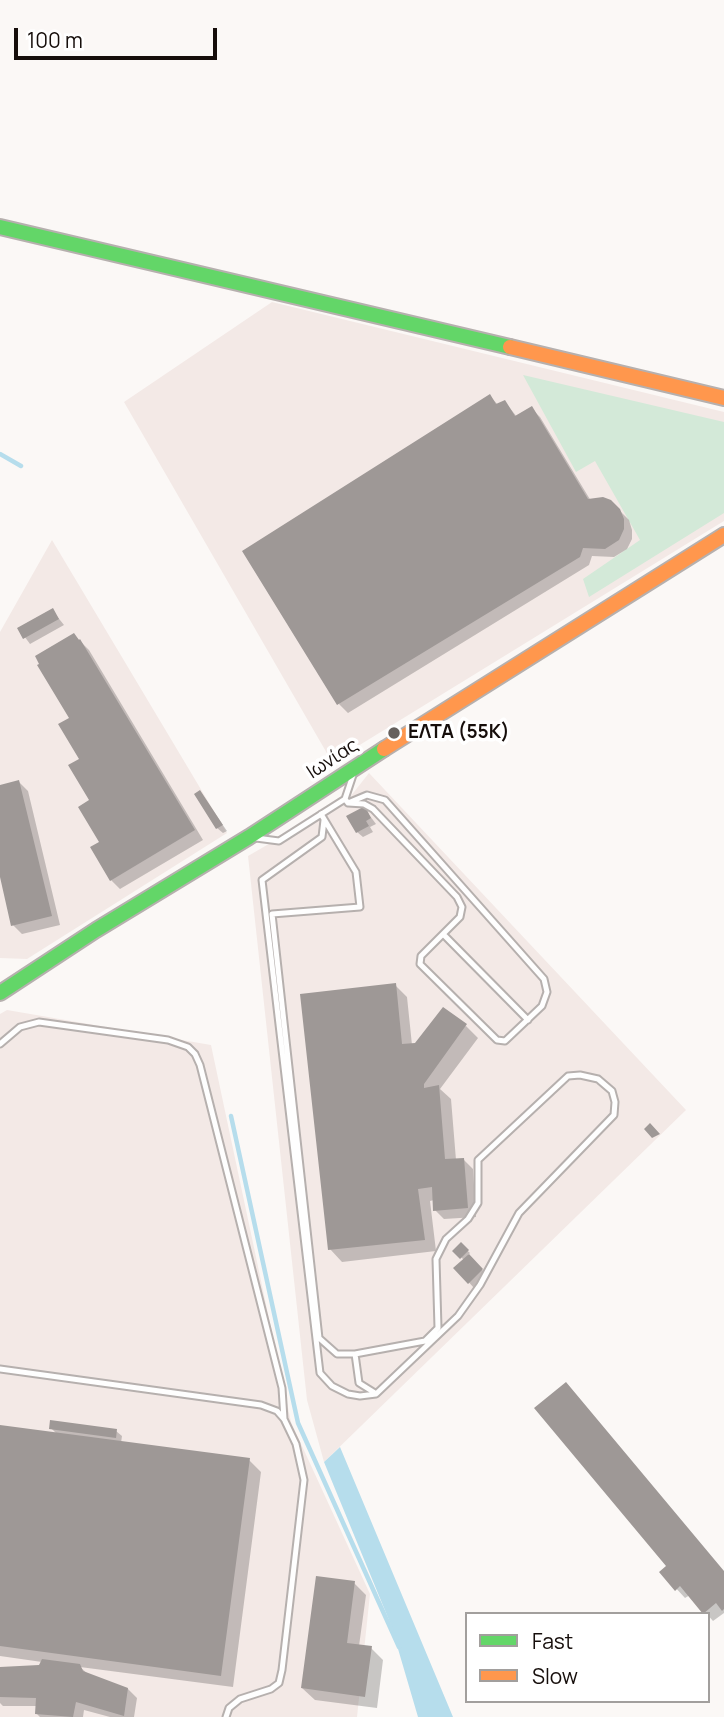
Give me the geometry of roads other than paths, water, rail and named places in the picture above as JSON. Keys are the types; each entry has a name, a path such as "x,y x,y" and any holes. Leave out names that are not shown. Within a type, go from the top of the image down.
{"street":[{"path":"0,226 724,398"},
{"name":"Ιωνίας","path":"0,993 96,929 250,836 724,536"}],"lane":[{"path":"346,801 356,767"},
{"path":"250,836 279,841 346,801 367,796 385,800 544,979 547,992 542,1006 505,1041 497,1040 420,964 421,956 460,917 462,907 457,897 373,809 364,804 346,801"},
{"path":"322,817 356,872 360,907 272,914 319,1338 337,1354 425,1341 438,1328 436,1259 446,1239 468,1219 478,1203 478,1160 568,1076 580,1075 598,1079 612,1091 615,1102 614,1115 519,1213 480,1286 458,1316 376,1394 360,1396 348,1394 332,1386 320,1373 262,880 322,837 322,817"},
{"path":"443,934 528,1020"},
{"path":"0,1044 20,1027 39,1021 167,1040 188,1047 195,1054 282,1388 284,1419"},
{"path":"355,1353 359,1383 376,1394"},
{"path":"0,1369 261,1405 277,1412 284,1419 296,1444 303,1480 282,1670 279,1682 271,1689 240,1699 229,1708 226,1717"}],"water":[{"path":"340,1447 453,1717 418,1717 391,1625 324,1462"}],"waterway":[{"path":"0,454 21,466"},
{"path":"231,1116 298,1423 399,1647"}],"place":[{"name":"ΕΛΤΑ (55Κ)","path":"394,733"}]}
